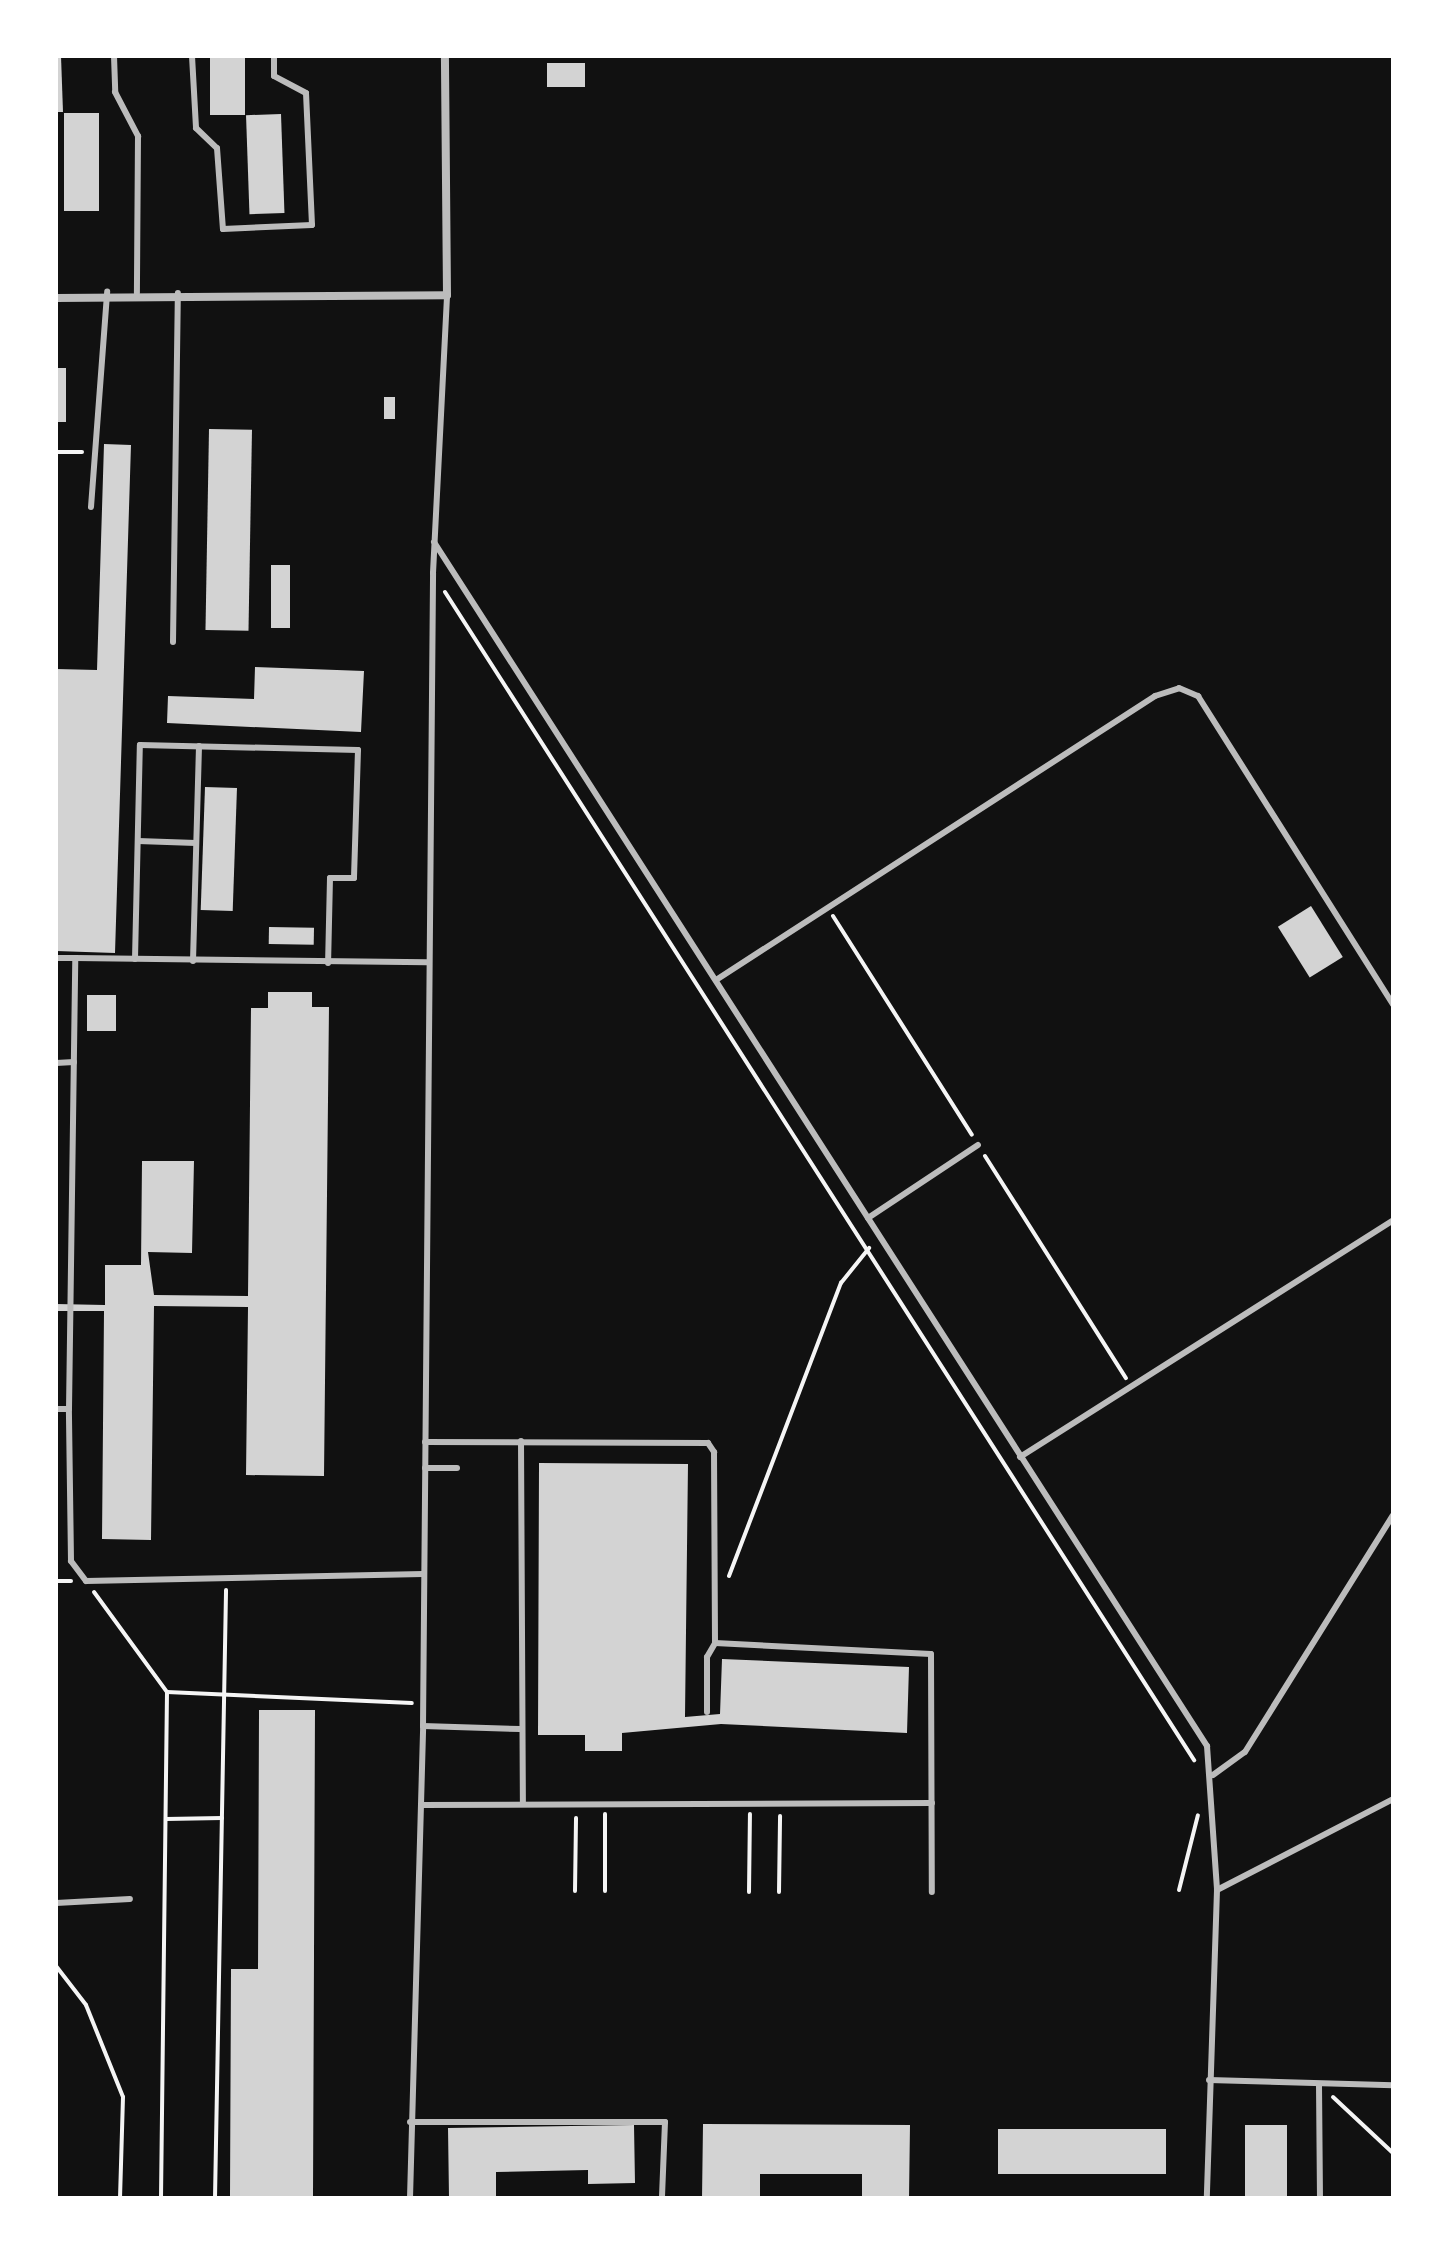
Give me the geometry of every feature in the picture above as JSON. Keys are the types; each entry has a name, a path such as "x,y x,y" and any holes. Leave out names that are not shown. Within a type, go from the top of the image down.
{"street":[{"path":"56,298 107,292 447,295 445,56"}],"lane":[{"path":"114,56 115,92 138,136 137,293"},
{"path":"192,56 196,128 217,148 223,229 312,225 306,93 274,76 274,56"},
{"path":"91,507 107,292"},
{"path":"173,642 178,293"},
{"path":"410,2198 423,1726 427,962 433,573 447,295"},
{"path":"434,542 1207,1746 1213,1775 1217,1890 1207,2198"},
{"path":"716,980 1155,696 1179,688 1198,696 1393,1004"},
{"path":"135,959 140,745 358,750 354,878 330,878 328,963"},
{"path":"193,961 199,746"},
{"path":"138,841 196,843"},
{"path":"56,958 427,962"},
{"path":"75,958 69,1409 71,1561 86,1581 226,1575 423,1574"},
{"path":"56,1063 74,1062"},
{"path":"868,1218 978,1145"},
{"path":"1020,1457 1393,1220"},
{"path":"56,1409 69,1409"},
{"path":"521,1441 520,1729 523,1803"},
{"path":"425,1442 712,1446 715,1643 707,1657 707,1712"},
{"path":"425,1468 457,1468"},
{"path":"1213,1775 1245,1752 1393,1515"},
{"path":"715,1643 931,1654 932,1892"},
{"path":"423,1726 520,1729"},
{"path":"1217,1890 1393,1799"},
{"path":"421,1805 780,1801 932,1803"},
{"path":"56,1903 130,1899"},
{"path":"1209,2080 1393,2085"},
{"path":"1319,2085 1320,2198"},
{"path":"410,2122 665,2122 662,2198"}],"path":[{"path":"56,452 93,452"},
{"path":"433,573 868,1249 1199,1772"},
{"path":"726,1584 841,1283 878,1236"},
{"path":"215,2198 226,1575"},
{"path":"56,1581 86,1581 167,1692 161,2198"},
{"path":"167,1692 423,1703"},
{"path":"779,1892 780,1801"},
{"path":"749,1892 750,1802"},
{"path":"575,1891 576,1803"},
{"path":"605,1803 605,1891"},
{"path":"1179,1890 1201,1806"},
{"path":"166,1819 222,1818"},
{"path":"56,1966 86,2005 123,2097 120,2198"},
{"path":"1319,2085 1393,2153"}],"building":[{"path":"56,56 61,56 63,112 56,112"},
{"path":"210,56 245,56 245,115 210,115"},
{"path":"547,63 585,63 585,87 547,87"},
{"path":"64,113 99,113 99,211 64,211"},
{"path":"281,114 284,213 249,214 246,115"},
{"path":"56,368 66,368 66,422 56,422"},
{"path":"384,397 395,397 395,419 384,419"},
{"path":"209,429 252,430 248,631 205,630"},
{"path":"104,444 131,445 115,953 56,951 56,669 97,670"},
{"path":"271,565 290,565 290,628 271,628"},
{"path":"255,667 364,671 361,732 167,723 168,696 254,699"},
{"path":"205,787 237,788 233,911 201,910"},
{"path":"1311,906 1343,957 1310,978 1278,927"},
{"path":"269,927 314,928 314,945 269,944"},
{"path":"268,992 312,992 312,1007 329,1007 324,1476 246,1475 248,1307 154,1306 151,1540 102,1539 104,1311 56,1311 56,1304 105,1305 105,1265 141,1265 142,1161 194,1161 192,1253 148,1252 154,1295 248,1296 251,1008 268,1008"},
{"path":"87,995 116,995 116,1031 87,1031"},
{"path":"539,1463 688,1464 685,1717 720,1714 722,1659 909,1667 907,1733 721,1724 622,1733 622,1751 585,1751 585,1735 538,1735"},
{"path":"259,1710 315,1710 313,2198 230,2198 231,1969 258,1969"},
{"path":"703,2124 910,2125 909,2198 862,2198 862,2174 760,2174 760,2198 702,2198"},
{"path":"634,2125 635,2183 588,2184 588,2170 496,2172 496,2198 449,2198 448,2128"},
{"path":"1245,2125 1287,2125 1287,2198 1245,2198"},
{"path":"998,2129 1166,2129 1166,2174 998,2174"}]}
